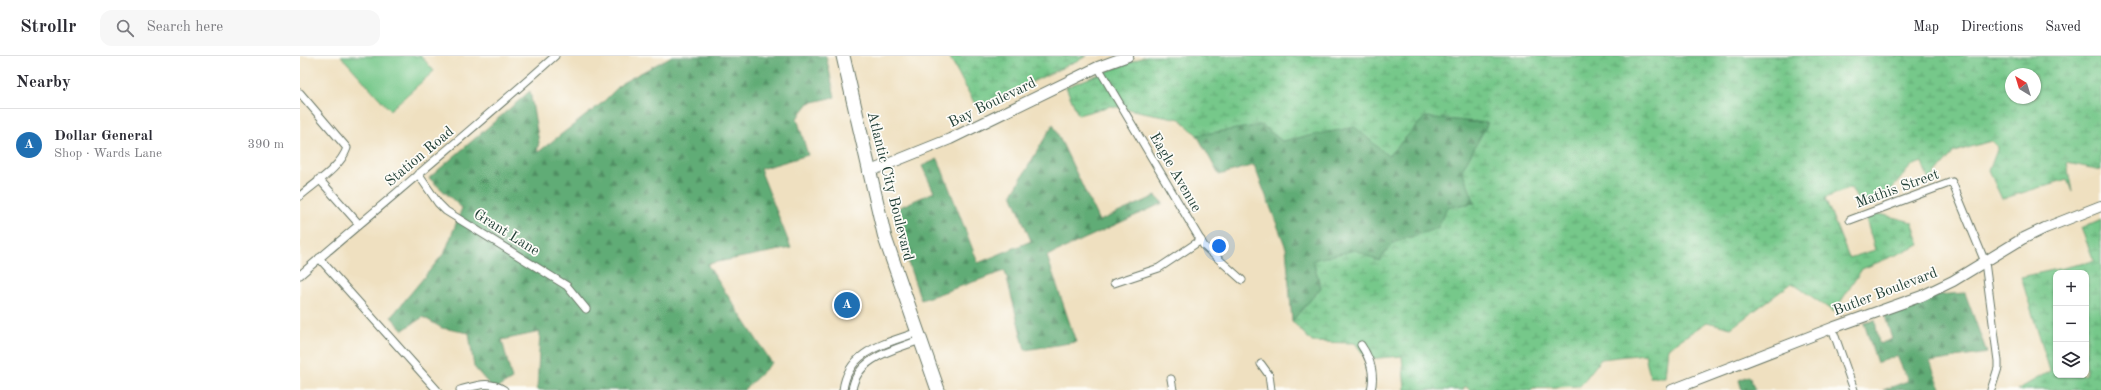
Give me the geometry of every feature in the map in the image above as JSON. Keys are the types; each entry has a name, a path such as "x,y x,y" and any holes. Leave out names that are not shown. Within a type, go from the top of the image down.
{"highway":[{"name":"Atlantic City Boulevard","path":"843,56 868,172 885,238 938,390"}],"street":[{"name":"Station Road","path":"300,275 358,223 496,109 554,56"},
{"name":"Bay Boulevard","path":"868,172 950,139 1098,67 1128,56"},
{"name":"Eagle Avenue","path":"1098,67 1201,240 1212,253 1242,280"},
{"path":"300,93 347,148 344,156 338,164 300,196"},
{"name":"Grant Lane","path":"418,174 446,211 562,283 577,296 586,309"},
{"path":"320,179 358,223"},
{"name":"Mathis Street","path":"1850,220 1952,182 1985,262"},
{"name":"Butler Boulevard","path":"1672,390 1832,328 1922,296 1953,281 2045,228 2101,206"},
{"path":"1114,284 1159,268 1201,240"},
{"path":"319,258 437,390"},
{"path":"1985,262 1998,361 1998,368 1991,390"},
{"path":"1832,328 1854,390"},
{"path":"843,390 849,370 856,359 867,352 919,336"},
{"path":"852,390 858,373 869,360 919,336"},
{"path":"1361,345 1370,363 1373,375 1371,390"},
{"path":"1261,364 1269,375 1271,390"},
{"path":"1171,379 1173,390"},
{"path":"460,390 484,384 496,385 504,390"}],"green space":[{"path":"341,56 421,56 434,71 390,110"},
{"path":"672,56 826,56 835,97 809,103 797,118 808,155 760,169 791,248 707,264 772,363 744,390 537,390 540,332 502,340 512,379 494,390 474,367 469,333 442,328 423,317 403,330 391,317 445,252 462,208 429,178 530,91 539,142 537,153 602,103 622,83"},
{"path":"949,56 1087,56 977,108"},
{"path":"1146,56 2101,56 2101,170 2067,163 2072,192 2067,179 2002,199 1989,171 1998,147 1991,141 1954,152 1929,181 1922,162 1911,166 1887,195 1859,203 1851,188 1825,198 1849,258 1875,250 1866,219 1880,214 1912,222 1920,245 1862,269 1834,312 1792,283 1731,328 1707,322 1668,348 1665,377 1650,377 1645,354 1601,359 1580,386 1533,388 1531,390 1470,390 1465,386 1463,390 1405,390 1402,356 1367,359 1355,343 1312,342 1292,321 1321,288 1313,260 1355,250 1379,261 1393,243 1438,228 1447,207 1475,203 1462,170 1488,123 1425,117 1388,156 1355,127 1282,141 1262,125 1197,135 1180,119 1111,106 1078,115 1066,87"},
{"path":"1425,117 1488,123 1462,170 1475,203 1448,207 1438,228 1393,243 1379,261 1355,251 1313,261 1321,288 1292,321 1286,248 1254,165 1219,175 1197,135 1262,125 1282,141 1355,127 1388,156"},
{"path":"1053,124 1099,221 1156,196 1163,203 1047,256 1076,342 1025,350 1005,271 921,300 907,260 893,210 934,192 922,166 938,159 978,263 1031,241 1012,194"},
{"path":"2101,219 2101,390 2017,390 2050,371 2021,277 2094,261 2081,228"},
{"path":"1965,293 1987,353 1930,362 1941,390 1883,390 1908,381 1897,356 1877,363 1864,323 1875,320 1879,344 1892,339 1885,316 1934,295"},
{"path":"1749,376 1755,390 1742,390 1739,380"}],"place":[{"name":"Dollar General","path":"847,305"}]}
